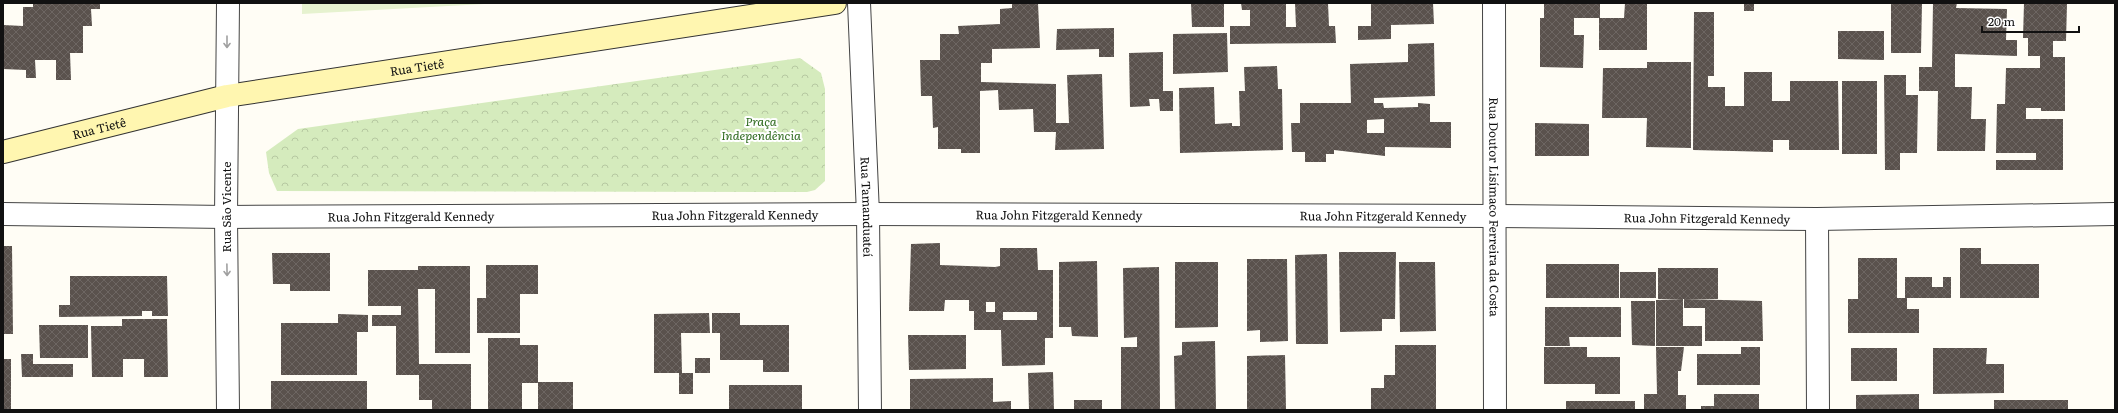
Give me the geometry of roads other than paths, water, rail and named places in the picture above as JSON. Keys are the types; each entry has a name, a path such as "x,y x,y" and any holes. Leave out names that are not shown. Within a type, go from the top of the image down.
{"street":[{"name":"Rua São Vicente","path":"228,3 226,217 228,410"},
{"name":"Rua Tietê","path":"3,152 227,96 835,3"},
{"name":"Rua Tamanduateí","path":"859,3 868,214 870,410"},
{"name":"Rua Doutor Lisímaco Ferreira da Costa","path":"1494,3 1496,216 1495,410"},
{"name":"Rua John Fitzgerald Kennedy","path":"3,214 226,217 868,214 1496,216 1817,219 2115,214"},
{"path":"1817,219 1818,410"}],"park label":[{"name":"Praça Independência","path":"761,128"}]}
